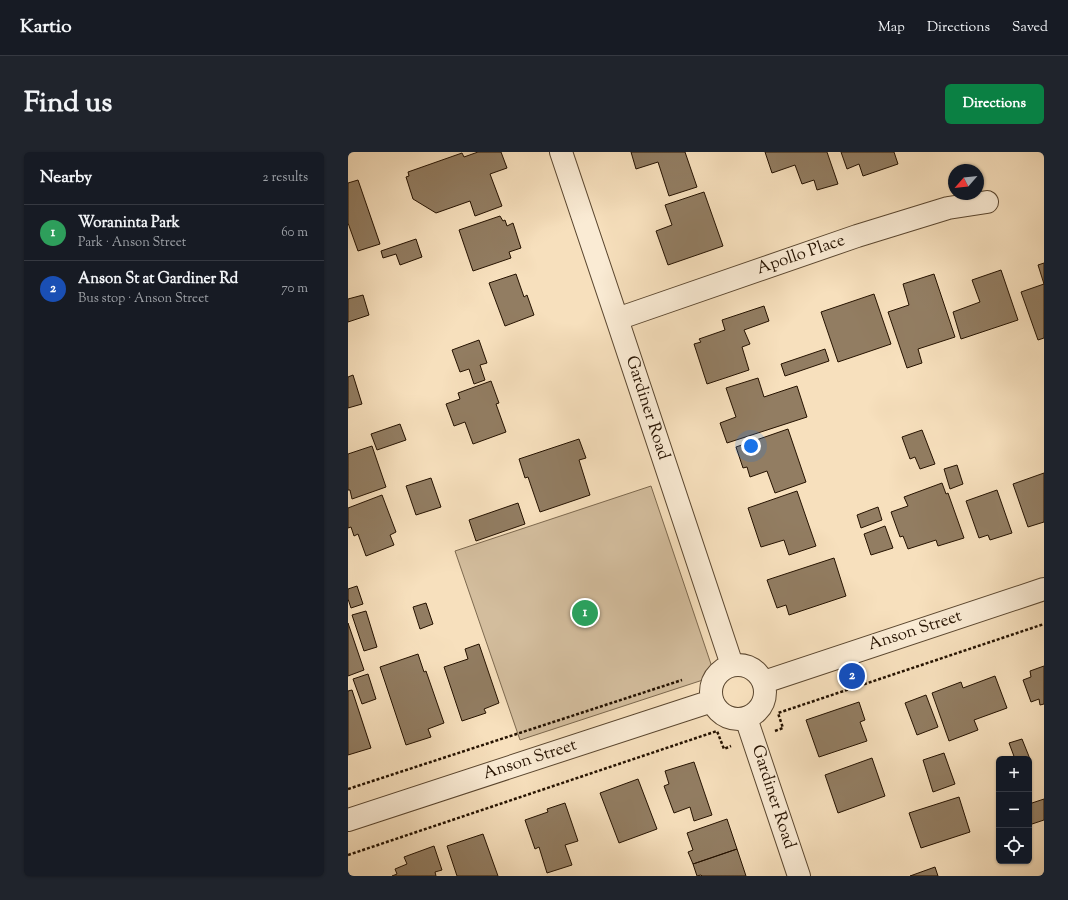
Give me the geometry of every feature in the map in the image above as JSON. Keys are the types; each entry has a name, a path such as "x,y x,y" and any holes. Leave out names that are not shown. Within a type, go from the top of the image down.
{"street":[{"name":"Gardiner Road","path":"561,152 732,665"},
{"name":"Apollo Place","path":"617,319 858,236 948,208 987,202"},
{"name":"Anson Street","path":"764,682 1044,589"},
{"path":"741,664 750,667 758,673 764,682 766,694 763,704 750,728 717,710 712,700 711,690 716,676 723,669 732,665 741,664"},
{"name":"Anson Street","path":"348,820 712,700"},
{"name":"Gardiner Road","path":"750,728 799,876"}],"path":[{"path":"348,855 717,731 724,749 750,728 784,728 778,712 1044,624"},
{"path":"348,789 682,680"}],"shaded area":[{"path":"651,486 715,676 520,740 455,551"}],"building":[{"path":"478,152 501,152 507,168 490,174 502,206 475,216 470,201 436,213 413,199 406,177 409,176 408,172 462,153 464,157"},
{"path":"631,152 685,152 697,187 669,196 658,162 636,169"},
{"path":"765,152 827,152 838,184 817,190 814,180 802,184 795,165 772,173"},
{"path":"841,152 894,152 898,164 863,176 859,164 847,169"},
{"path":"358,180 380,244 358,251 348,223 348,183"},
{"path":"704,192 723,246 668,265 656,231 672,225 665,205"},
{"path":"500,216 503,221 505,220 507,226 513,223 521,248 509,252 511,258 473,271 459,230"},
{"path":"416,239 422,257 400,265 396,254 383,258 381,251"},
{"path":"1044,263 1044,284 1038,265"},
{"path":"1001,270 1018,320 961,339 953,312 980,302 972,280"},
{"path":"516,274 524,297 527,295 534,315 505,326 489,283"},
{"path":"934,274 955,337 918,349 922,363 907,368 888,312 909,305 903,284"},
{"path":"1044,284 1044,338 1038,340 1021,292"},
{"path":"874,294 891,344 838,362 821,312"},
{"path":"363,295 369,315 348,322 348,299"},
{"path":"764,306 769,321 744,330 750,344 742,347 749,370 707,384 694,344 701,342 699,339 725,330 722,320"},
{"path":"479,340 487,363 480,365 485,380 474,384 469,369 460,372 452,350"},
{"path":"825,349 829,361 785,376 781,364"},
{"path":"353,375 362,404 348,408 348,377"},
{"path":"758,378 764,397 797,386 807,417 727,443 720,423 736,417 726,388"},
{"path":"491,381 499,403 496,404 506,432 473,444 465,422 454,426 446,404 460,399 458,393"},
{"path":"400,424 406,440 377,450 371,434"},
{"path":"788,429 806,482 775,493 767,471 750,477 747,467 743,468 736,447"},
{"path":"922,430 935,464 920,469 915,457 910,459 902,437"},
{"path":"579,439 586,458 579,460 590,495 540,512 528,477 525,478 519,459"},
{"path":"372,446 386,487 352,499 350,490 348,490 348,454"},
{"path":"957,465 963,484 950,489 944,469"},
{"path":"1044,473 1044,522 1028,527 1013,484"},
{"path":"431,478 441,507 416,515 406,486"},
{"path":"942,483 946,494 948,493 964,538 938,546 936,540 908,549 903,536 900,537 891,512 908,506 904,497"},
{"path":"997,490 1012,533 990,540 988,535 979,538 966,501"},
{"path":"797,491 816,546 789,555 784,540 761,547 748,508"},
{"path":"382,495 396,532 390,535 394,545 366,556 358,534 354,536 351,527 348,528 348,508"},
{"path":"518,503 525,524 476,541 469,520"},
{"path":"878,507 882,520 861,528 857,515"},
{"path":"885,526 893,548 871,555 864,534"},
{"path":"834,558 846,596 789,615 786,605 777,608 767,580"},
{"path":"357,586 363,604 351,608 348,599 348,589"},
{"path":"426,603 433,624 420,629 413,607"},
{"path":"366,611 377,647 364,651 352,615"},
{"path":"348,623 364,670 348,676"},
{"path":"479,644 499,703 484,709 486,713 462,721 444,667 468,659 465,649"},
{"path":"418,654 424,672 426,671 444,723 428,729 431,737 406,745 380,667"},
{"path":"1044,666 1044,704 1040,705 1039,699 1031,702 1023,680 1031,677 1030,671"},
{"path":"368,674 376,699 362,704 353,679"},
{"path":"995,676 1007,708 974,720 978,730 949,741 932,693 961,682 963,688"},
{"path":"352,690 371,748 348,755 348,691"},
{"path":"926,695 938,727 917,735 905,703"},
{"path":"859,702 865,720 860,722 867,741 819,757 806,720"},
{"path":"1022,739 1029,756 1014,756 1009,743"},
{"path":"944,753 955,784 933,792 923,760"},
{"path":"872,758 885,796 838,813 825,775"},
{"path":"694,762 712,815 694,821 690,807 674,813 664,786 669,784 665,771"},
{"path":"638,779 657,829 619,843 600,793"},
{"path":"959,797 970,832 921,848 909,813"},
{"path":"1044,799 1044,820 1032,824 1032,803"},
{"path":"565,803 578,841 565,845 572,865 547,873 539,847 535,849 525,820 548,812 547,809"},
{"path":"727,819 737,849 693,864 688,852 693,850 687,833"},
{"path":"483,834 498,876 457,876 447,846"},
{"path":"434,846 442,870 435,872 436,876 392,876 397,874 395,869 407,864 404,857"},
{"path":"737,849 746,876 697,876 693,864"},
{"path":"935,867 938,876 910,876"}],"place":[{"name":"Woraninta Park","path":"585,613"},
{"name":"Anson St at Gardiner Rd","path":"852,676"}]}
